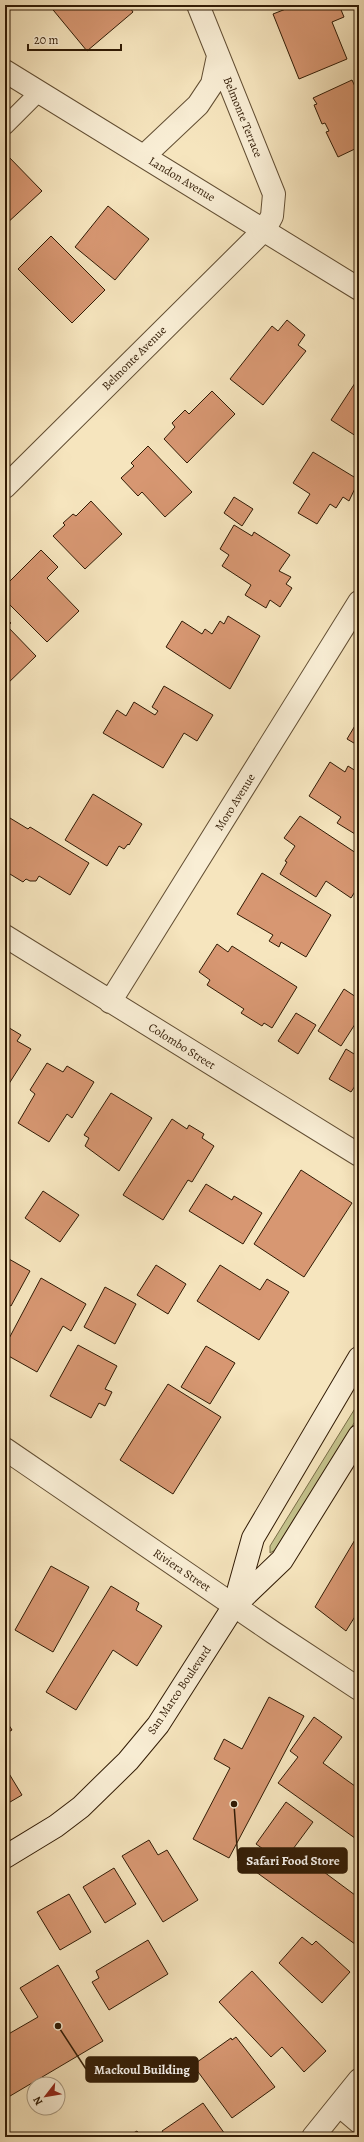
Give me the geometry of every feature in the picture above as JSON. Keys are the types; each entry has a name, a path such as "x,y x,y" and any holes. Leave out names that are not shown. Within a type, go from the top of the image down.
{"street":[{"name":"Belmonte Terrace","path":"198,5 274,194 272,216 265,229"},
{"path":"144,156 198,105 212,84 218,56"},
{"name":"Landon Avenue","path":"5,71 265,229 359,289"},
{"name":"Belmonte Avenue","path":"5,487 265,229"},
{"name":"Moro Avenue","path":"110,1002 359,602"},
{"name":"Colombo Street","path":"5,936 359,1155"},
{"name":"San Marco Boulevard","path":"234,1606 253,1538 359,1358"},
{"name":"San Marco Boulevard","path":"5,1857 56,1826 81,1807 128,1761 158,1725 234,1606 282,1560 359,1436"},
{"name":"Riviera Street","path":"5,1449 234,1606 359,1688"},
{"path":"313,2137 359,2080"},
{"path":"339,2105 359,2122"}],"lane":[{"path":"5,126 39,92"}],"shaded area":[{"path":"359,1402 359,1415 275,1550 270,1553 270,1546"}],"building":[{"path":"49,5 128,5 133,12 87,51"},
{"path":"296,5 339,5 344,17 332,22 347,59 299,79 273,14"},
{"path":"352,80 359,95 359,147 338,157 326,132 329,131 325,123 322,124 314,105 317,104 313,98"},
{"path":"6,154 42,191 5,225 5,155"},
{"path":"108,206 149,239 115,280 75,247"},
{"path":"51,236 105,290 72,323 18,269"},
{"path":"287,320 305,335 298,345 306,351 263,405 230,379 272,326 278,331"},
{"path":"357,380 359,381 359,438 331,420"},
{"path":"212,391 235,414 187,463 164,439 175,427 172,423 185,410 189,414"},
{"path":"148,446 192,492 165,517 142,492 138,496 121,478 134,466 131,463"},
{"path":"313,452 359,480 349,501 343,497 336,508 330,504 317,524 298,513 310,494 293,483"},
{"path":"234,497 253,509 242,526 224,513"},
{"path":"91,501 122,534 85,569 53,536 65,525 63,523 73,514 76,516"},
{"path":"234,525 252,536 254,532 290,555 279,571 291,577 286,584 292,588 280,607 270,600 266,608 245,595 251,585 222,566 229,555 220,549"},
{"path":"41,550 58,567 47,578 79,611 47,642 5,600 5,586"},
{"path":"228,616 260,636 230,689 166,647 182,621 202,634 205,629 212,634 220,621 224,624"},
{"path":"5,617 11,623 7,626 36,656 5,686"},
{"path":"164,686 213,715 197,741 184,733 163,768 103,733 117,710 126,716 134,702 155,715 158,711 152,707"},
{"path":"359,719 359,746 347,739"},
{"path":"330,762 345,772 348,766 359,773 359,827 355,834 337,823 341,817 309,796"},
{"path":"93,794 142,824 129,845 128,844 124,849 119,846 107,866 65,840"},
{"path":"5,815 28,829 30,827 89,863 70,895 39,876 36,881 26,879 23,882 5,871"},
{"path":"300,816 359,855 359,885 351,898 326,881 316,897 280,874 287,862 285,861 295,846 284,838"},
{"path":"262,873 331,915 306,957 281,942 279,947 269,941 273,935 237,914"},
{"path":"217,944 228,952 232,946 297,987 272,1028 264,1023 262,1026 241,1013 244,1009 207,985 210,980 199,972"},
{"path":"344,989 359,999 359,1018 341,1046 318,1031"},
{"path":"296,1013 316,1025 298,1054 278,1041"},
{"path":"6,1026 21,1035 17,1041 31,1049 5,1090"},
{"path":"346,1049 359,1057 359,1088 355,1086 351,1092 329,1079"},
{"path":"47,1063 63,1072 67,1066 94,1082 72,1118 67,1114 49,1142 18,1123 35,1094 30,1090"},
{"path":"111,1093 152,1118 119,1171 85,1146 89,1138 84,1135"},
{"path":"172,1119 187,1129 189,1125 204,1134 202,1138 214,1146 192,1182 188,1180 163,1220 123,1195"},
{"path":"301,1170 352,1203 304,1277 254,1244"},
{"path":"206,1184 232,1200 234,1196 262,1213 243,1244 189,1211"},
{"path":"43,1191 79,1215 60,1242 25,1218"},
{"path":"9,1259 30,1271 11,1306 9,1305 5,1312 5,1266"},
{"path":"156,1265 186,1284 168,1314 137,1295"},
{"path":"220,1265 260,1290 267,1279 289,1292 259,1340 197,1301"},
{"path":"41,1278 86,1304 71,1331 63,1326 37,1372 5,1354 5,1346"},
{"path":"105,1287 136,1304 115,1344 84,1327"},
{"path":"78,1345 117,1366 105,1389 112,1392 105,1406 99,1403 91,1418 50,1396"},
{"path":"206,1346 235,1363 210,1404 181,1387"},
{"path":"168,1384 221,1417 173,1494 120,1460"},
{"path":"359,1533 359,1610 346,1631 315,1607"},
{"path":"51,1566 89,1587 53,1652 15,1630"},
{"path":"111,1586 139,1603 136,1610 162,1626 137,1666 113,1650 76,1710 46,1692"},
{"path":"269,1697 304,1716 229,1858 193,1839 230,1768 214,1759 224,1739 242,1749"},
{"path":"314,1717 342,1737 323,1763 359,1789 359,1841 278,1783 298,1757 290,1751"},
{"path":"5,1719 12,1730 5,1734"},
{"path":"5,1767 22,1795 5,1805"},
{"path":"286,1802 313,1822 293,1849 359,1898 359,1947 252,1869 266,1851 256,1844"},
{"path":"149,1840 158,1855 167,1850 198,1900 163,1922 122,1856"},
{"path":"114,1868 136,1904 105,1923 83,1887"},
{"path":"69,1894 91,1932 60,1950 37,1912"},
{"path":"302,1937 312,1945 316,1941 350,1972 322,2003 279,1963"},
{"path":"148,1940 168,1974 109,2010 92,1982 99,1978 96,1971"},
{"path":"58,1965 103,2041 44,2076 26,2076 26,2087 5,2099 5,2036 38,2017 20,1988"},
{"path":"252,1971 326,2051 304,2072 282,2047 271,2057 219,2002"},
{"path":"236,2037 275,2087 232,2118 193,2065 231,2038 232,2040"},
{"path":"203,2103 227,2137 166,2137 162,2131"},
{"path":"137,2131 141,2137 126,2137"}],"place":[{"name":"Safari Food Store","path":"234,1804"},
{"name":"Mackoul Building","path":"58,2026"}]}
